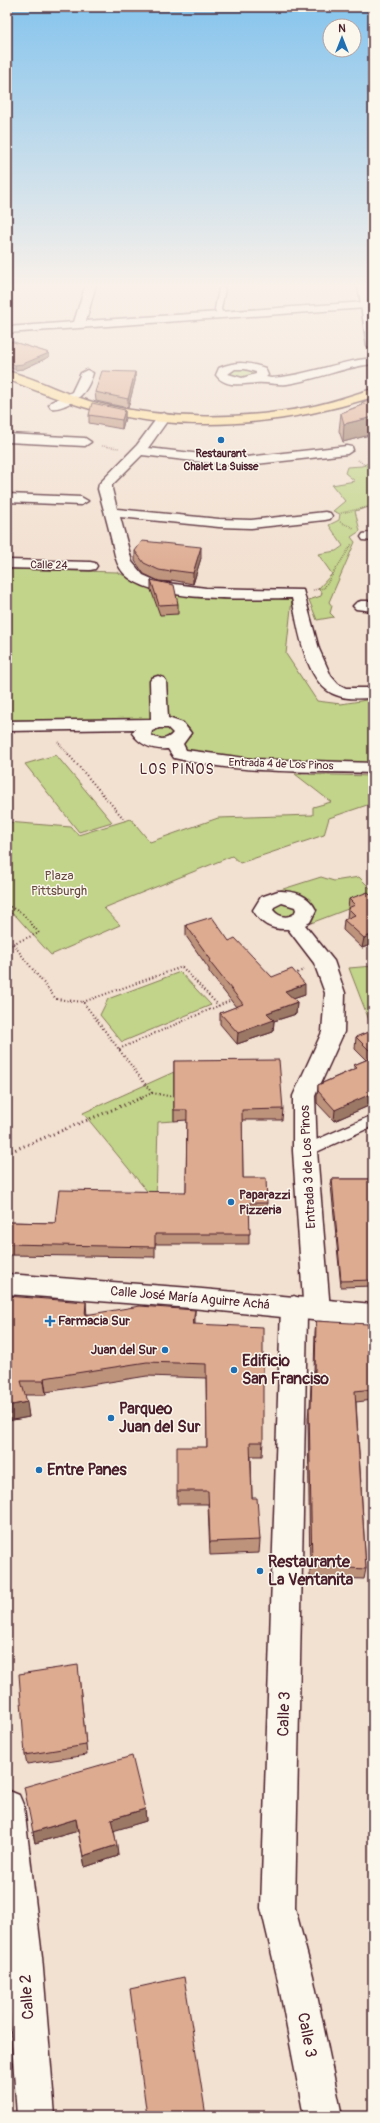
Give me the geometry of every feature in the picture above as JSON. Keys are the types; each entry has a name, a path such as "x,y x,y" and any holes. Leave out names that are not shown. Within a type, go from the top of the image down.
{"main road":[{"path":"29,383 101,408 189,428 257,426 307,420 373,406"},
{"path":"32,398 87,414 161,421 235,418 304,412 337,405 373,393"}],"street":[{"path":"55,405 70,398 82,389 84,383"},
{"path":"161,421 141,449 106,484 111,512 127,570 140,579 155,586 215,593 298,592 312,651 324,681 341,692 373,693"},
{"path":"7,438 85,442"},
{"path":"141,449 237,462 347,450"},
{"path":"7,498 81,501"},
{"path":"111,512 219,523 245,523 325,516"},
{"name":"Calle 24","path":"7,564 90,566"},
{"path":"155,723 158,681"},
{"path":"7,726 155,723 172,724 180,729 181,736 173,742 161,744 145,740 141,733 155,723"},
{"name":"Entrada 4 de Los Pinos","path":"173,742 180,754 204,760 247,764 373,768"},
{"name":"Entrada 3 de Los Pinos","path":"293,923 324,961 335,993 333,1032 304,1096 306,1308"},
{"name":"Calle José María Aguirre Achá","path":"7,1284 306,1308 373,1315"},
{"name":"Calle 3","path":"306,1308 278,1908 295,1976 323,2116"},
{"name":"Calle 2","path":"7,1807 24,1957 36,2116"}],"lane":[{"path":"305,1151 373,1120"}],"path":[{"path":"85,442 93,445 141,449"},
{"path":"325,516 373,506"},
{"path":"325,516 371,537"},
{"path":"298,592 324,588 337,570 351,545 371,537"},
{"path":"56,740 124,819"},
{"path":"7,905 22,914 39,933 7,946"},
{"path":"13,944 56,999 83,1002 182,967 219,1006"},
{"path":"289,976 324,961"},
{"path":"119,1049 240,997"},
{"path":"83,1002 152,1093"},
{"path":"7,1153 152,1093 174,1097"}],"green space":[{"path":"368,463 373,465 373,506 355,511 360,531 351,537 355,542 329,602 332,606 330,613 334,617 317,620 309,600 321,596 322,592 318,589 332,574 318,554 336,551 343,546 329,525 339,520 340,514 333,511 345,501 332,485 355,481 345,473 347,467 362,466"},
{"path":"7,569 117,572 151,589 196,595 292,599 286,654 317,701 341,704 373,699 373,763 234,759 188,751 181,744 191,736 190,729 184,723 171,718 139,720 7,720"},
{"path":"154,727 172,728 175,738 152,740 148,731"},
{"path":"56,755 112,822 79,832 25,764"},
{"name":"Plaza Pittsburgh","path":"295,774 373,776 373,803 329,818 324,835 240,863 232,856 104,908 120,925 51,955 16,916 7,911 7,822 71,827 78,835 131,819 150,842 218,818 313,815 313,807 331,802"},
{"path":"321,877 334,881 359,877 373,891 369,901 311,923 315,908 312,903 302,895 280,890"},
{"path":"279,902 292,903 299,913 285,919 272,911 273,906"},
{"path":"373,966 373,1020 369,1020 349,968"},
{"path":"180,972 211,1005 122,1042 100,1015 108,999"},
{"path":"174,1072 174,1121 158,1122 156,1202 83,1113"}],"building":[{"path":"98,383 132,383 128,399 95,392"},
{"path":"373,399 373,417 344,424 341,413 365,404 362,402"},
{"path":"92,403 125,410 122,420 89,415"},
{"path":"142,541 201,547 193,573 159,570 144,563 135,551"},
{"path":"151,580 174,585 178,604 159,605"},
{"path":"368,892 373,897 373,934 364,938 344,920 355,915 348,908 355,905 349,899"},
{"path":"212,917 229,941 235,938 272,977 292,969 305,984 285,991 297,1002 267,1013 274,1020 238,1033 220,1013 243,1004 209,961 211,960 186,925"},
{"path":"373,1030 373,1054 356,1037"},
{"path":"373,1057 373,1087 370,1088 373,1093 335,1110 318,1091 318,1085 357,1068 354,1065"},
{"path":"279,1060 283,1109 242,1110 243,1178 266,1178 267,1203 249,1203 250,1234 155,1234 155,1247 7,1244 7,1222 55,1223 59,1190 186,1192 187,1110 174,1110 174,1061"},
{"path":"332,1179 373,1179 373,1280 341,1281"},
{"path":"7,1296 86,1302 85,1315 140,1306 195,1310 193,1324 263,1327 263,1442 250,1442 252,1498 257,1498 260,1540 210,1542 208,1491 177,1491 177,1447 207,1447 206,1364 147,1362 44,1378 44,1381 21,1381 27,1402 7,1406"},
{"path":"316,1321 368,1324 369,1335 373,1335 373,1389 355,1391 366,1569 312,1566 309,1407 311,1407 312,1371 315,1372"},
{"path":"78,1665 86,1745 25,1755 19,1674"},
{"path":"132,1756 145,1809 111,1819 117,1845 83,1856 76,1819 33,1832 24,1787"},
{"path":"184,1977 206,2116 147,2116 130,1989"}],"place":[{"name":"Restaurant Chalet La Suisse","path":"221,440"},
{"name":"Paparazzi Pizzeria","path":"231,1202"},
{"name":"Farmacia Sur","path":"50,1321"},
{"name":"Juan del Sur","path":"165,1350"},
{"name":"Edificio San Franciso","path":"234,1370"},
{"name":"Parqueo Juan del Sur","path":"111,1418"},
{"name":"Entre Panes","path":"39,1470"},
{"name":"Restaurante La Ventanita","path":"260,1571"}],"district":[{"name":"LOS PINOS","path":"177,769"}]}
